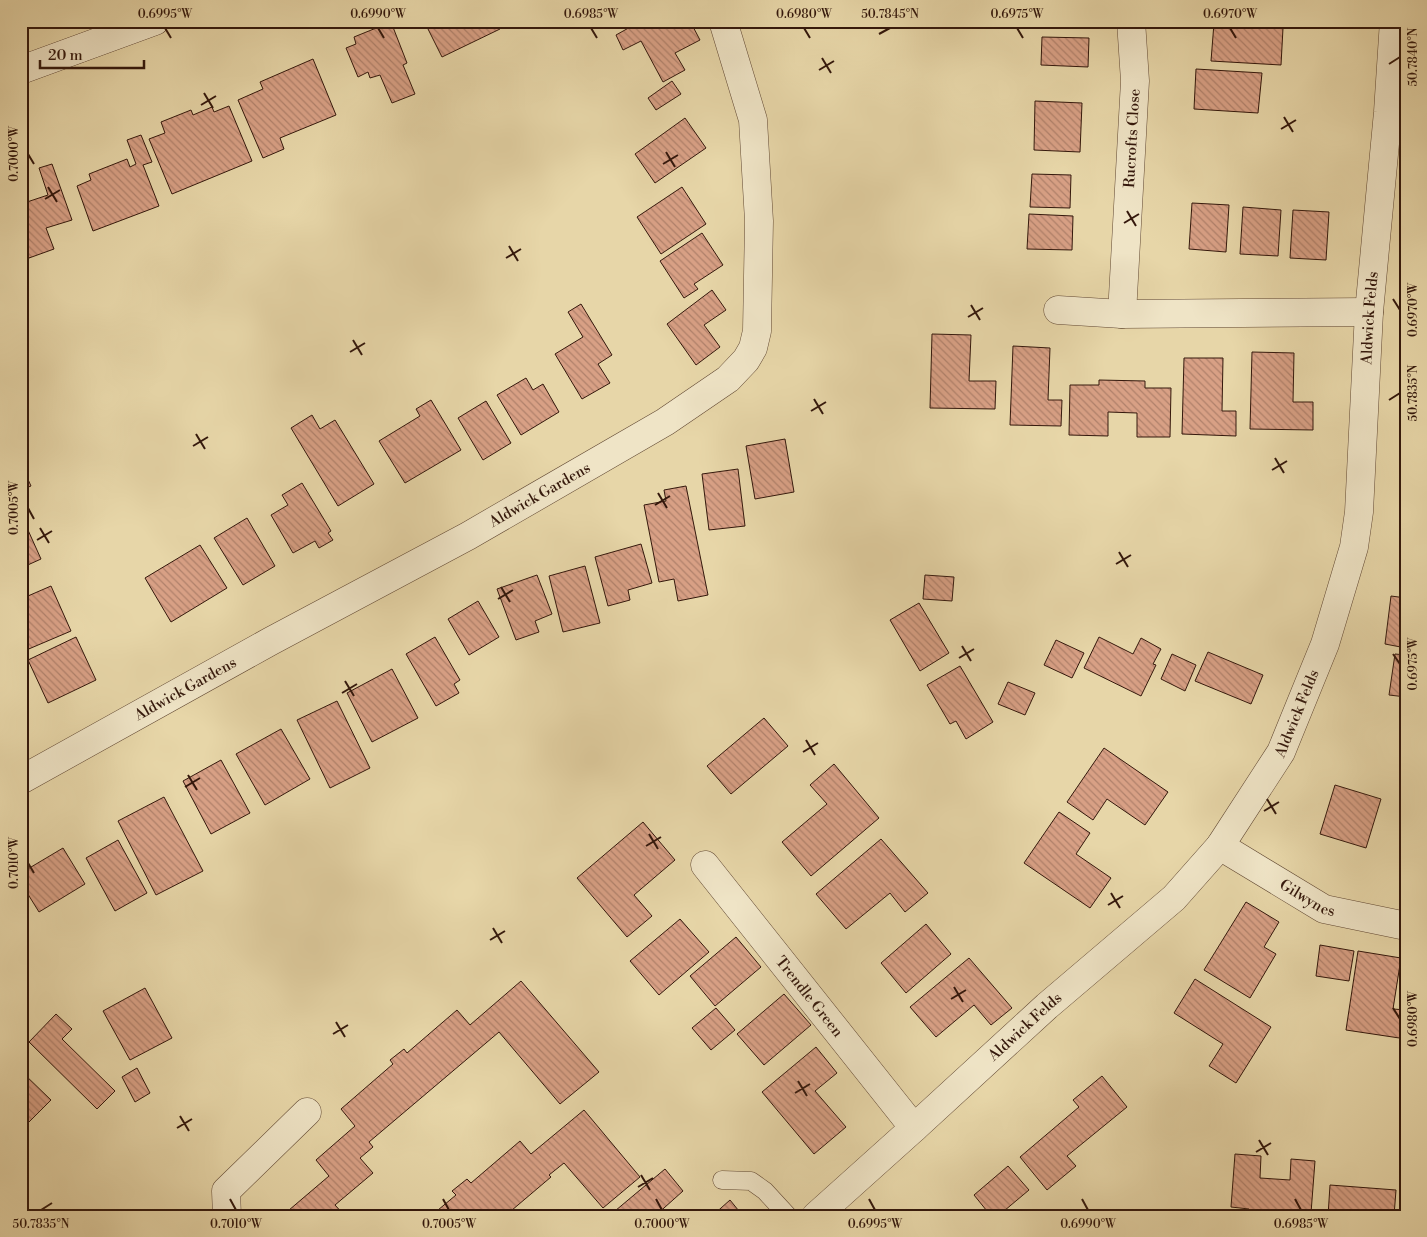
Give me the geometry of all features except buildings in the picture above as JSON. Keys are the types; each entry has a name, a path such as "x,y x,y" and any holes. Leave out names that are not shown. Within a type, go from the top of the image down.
{"street":[{"path":"21,70 155,21"},
{"name":"Aldwick Gardens","path":"21,780 271,641 477,531 665,422 728,379 746,360 753,348 757,331 759,221 754,129 753,120 723,21"},
{"name":"Rucrofts Close","path":"1122,314 1135,81 1131,21"},
{"name":"Aldwick Felds","path":"816,1216 1047,1006 1174,898 1220,846 1281,752 1325,644 1354,547 1361,486 1369,312 1388,112 1394,21"},
{"path":"1058,310 1122,314 1369,312"},
{"name":"Gilwynes","path":"1220,846 1324,909 1406,926"},
{"name":"Trendle Green","path":"705,865 914,1128"},
{"path":"227,1216 226,1191 307,1112"}],"lane":[{"path":"722,1180 751,1181 765,1191 788,1216"}]}
